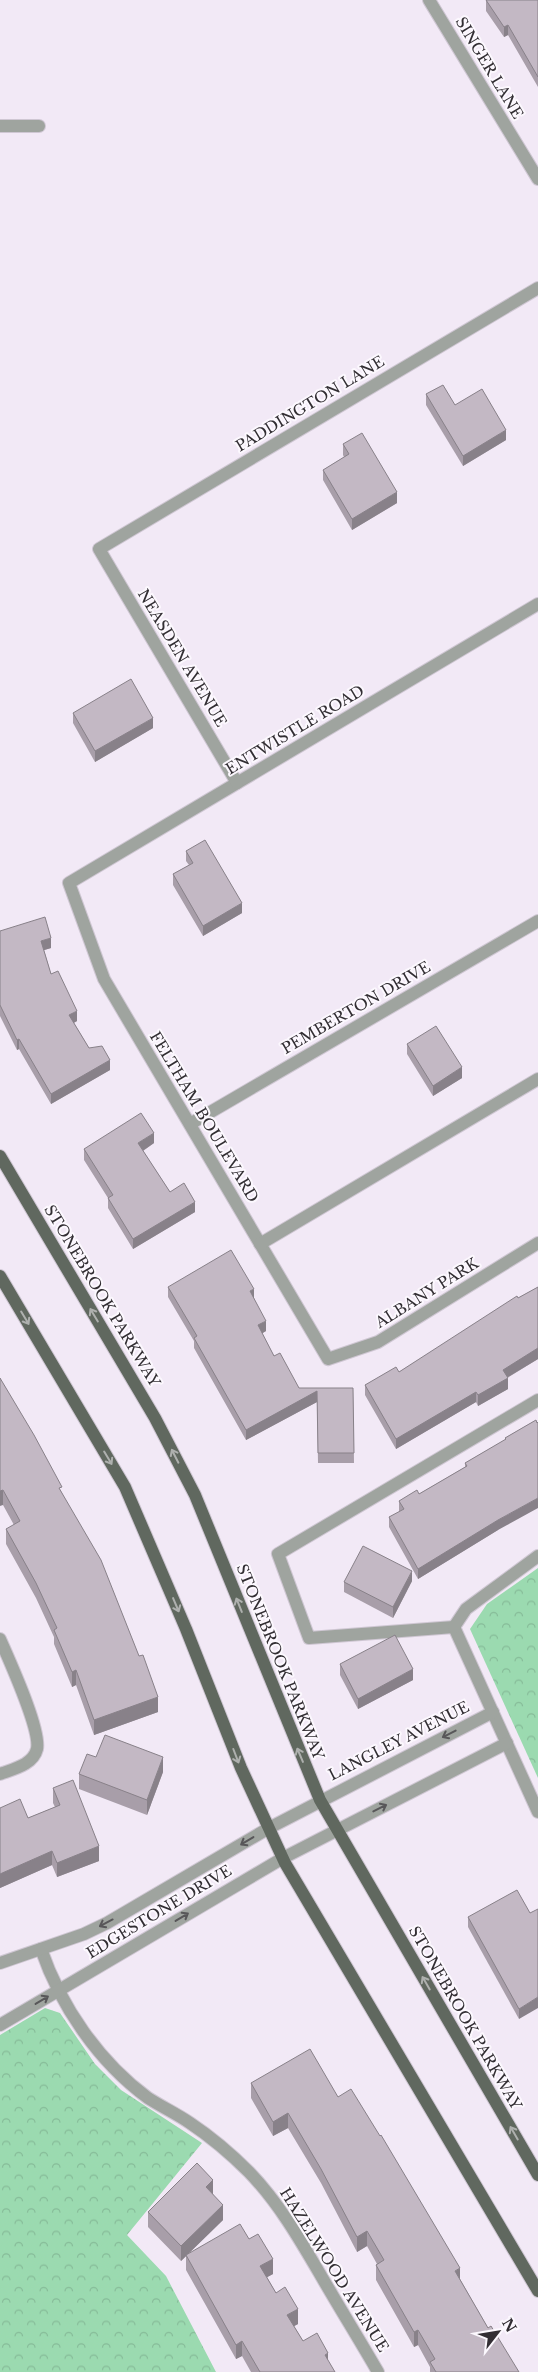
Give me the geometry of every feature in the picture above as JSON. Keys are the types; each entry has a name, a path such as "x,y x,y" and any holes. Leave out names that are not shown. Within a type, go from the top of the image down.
{"main road":[{"name":"STONEBROOK PARKWAY","path":"0,1156 155,1418 195,1495 320,1800 538,2175"},
{"path":"0,1276 125,1487 186,1629 241,1768 283,1858 538,2291"}],"street":[{"name":"SINGER LANE","path":"429,0 538,179"},
{"path":"0,126 39,126"},
{"name":"PADDINGTON LANE","path":"98,549 538,288"},
{"name":"NEASDEN AVENUE","path":"98,549 238,783"},
{"name":"ENTWISTLE ROAD","path":"69,883 538,604"},
{"name":"FELTHAM BOULEVARD","path":"69,883 104,978 328,1359"},
{"name":"PEMBERTON DRIVE","path":"190,1124 538,921"},
{"path":"260,1244 538,1079"},
{"name":"ALBANY PARK","path":"328,1359 378,1342 538,1243"},
{"path":"454,1626 309,1638 278,1554 538,1400"},
{"path":"454,1626 466,1608 538,1556"},
{"path":"454,1626 538,1812"},
{"path":"0,1639 37,1732 37,1750 27,1764 0,1774"},
{"name":"LANGLEY AVENUE","path":"320,1800 493,1712"},
{"path":"336,1829 507,1743"},
{"name":"EDGESTONE DRIVE","path":"0,1964 106,1923 320,1800"},
{"name":"EDGESTONE DRIVE","path":"0,2025 283,1858 336,1829"},
{"name":"HAZELWOOD AVENUE","path":"41,1949 59,1990 90,2041 120,2074 149,2098 190,2123 220,2145 263,2187 293,2229 378,2372"}],"green space":[{"path":"538,1568 538,1778 470,1629 487,1604"},
{"path":"45,2008 60,2013 95,2064 121,2090 202,2143 127,2235 166,2276 216,2372 0,2372 0,2035"}],"building":[{"path":"486,0 538,0 538,77 508,25 504,27"},
{"path":"443,385 455,405 482,389 506,430 463,456 426,394"},
{"path":"362,433 397,492 352,519 323,470 349,454 343,444"},
{"path":"131,679 153,718 95,751 73,713"},
{"path":"205,840 242,903 203,926 173,874 193,863 186,851"},
{"path":"45,917 51,938 41,941 51,974 58,971 77,1011 69,1015 89,1048 102,1046 110,1060 51,1094 19,1039 17,1040 0,1005 0,931"},
{"path":"436,1026 462,1067 433,1086 407,1044"},
{"path":"141,1113 154,1133 138,1143 170,1192 184,1183 195,1202 133,1239 108,1198 113,1195 84,1149"},
{"path":"231,1250 254,1289 250,1291 266,1321 258,1325 274,1356 280,1353 299,1388 353,1388 354,1453 318,1453 317,1391 246,1430 194,1338 197,1336 168,1287"},
{"path":"538,1287 538,1348 503,1370 508,1378 478,1395 476,1392 396,1439 365,1385 396,1367 399,1372 517,1296 518,1298"},
{"path":"0,1378 34,1435 62,1487 59,1488 101,1560 139,1656 143,1655 158,1697 94,1720 76,1670 72,1672 54,1630 57,1628 36,1583 6,1529 20,1521 3,1490 0,1491"},
{"path":"536,1420 538,1422 538,1498 418,1569 389,1517 404,1509 399,1501 417,1490 419,1494 467,1466 465,1463"},
{"path":"363,1546 412,1571 393,1607 344,1582"},
{"path":"395,1635 413,1669 358,1699 340,1664"},
{"path":"105,1735 163,1757 147,1800 79,1774 87,1754 96,1757"},
{"path":"73,1780 99,1846 57,1863 52,1851 0,1874 0,1808 20,1799 28,1818 60,1805 53,1788"},
{"path":"517,1890 530,1913 538,1909 538,1997 519,2009 468,1917"},
{"path":"310,2049 338,2097 351,2089 381,2135 460,2268 455,2271 488,2328 491,2326 519,2372 436,2372 430,2362 435,2359 418,2330 414,2332 376,2265 384,2260 367,2231 357,2237 321,2169 288,2113 273,2122 251,2083"},
{"path":"197,2163 213,2180 206,2187 223,2205 181,2246 148,2212"},
{"path":"240,2224 249,2239 258,2234 273,2259 260,2266 276,2293 285,2287 298,2309 287,2315 303,2341 317,2333 328,2353 325,2355 335,2372 260,2372 242,2341 236,2345 186,2255"}]}
